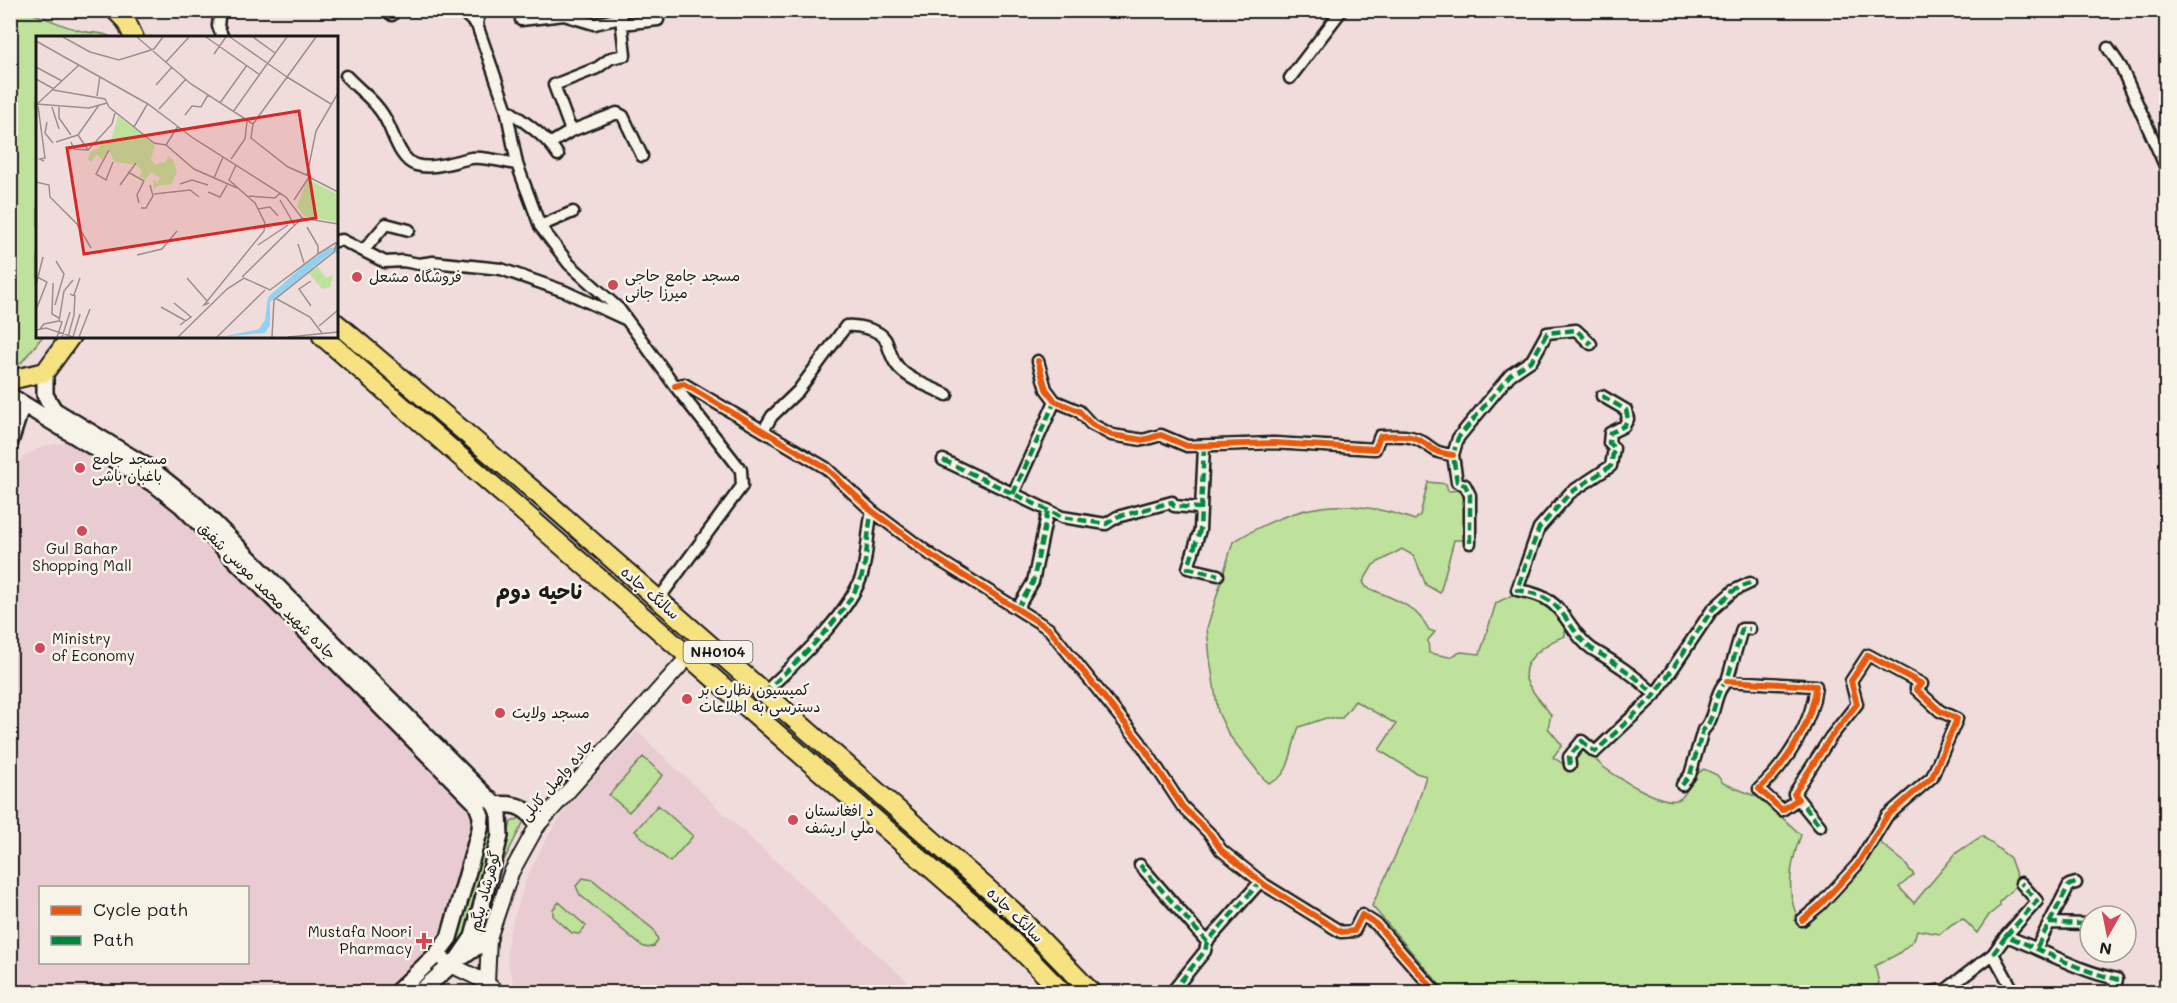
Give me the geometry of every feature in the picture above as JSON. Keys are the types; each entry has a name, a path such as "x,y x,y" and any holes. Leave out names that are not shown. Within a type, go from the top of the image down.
{"highway":[{"name":"سالنگ جاده","path":"338,324 546,501 1012,910 1091,993"},
{"path":"10,380 45,372 70,338"},
{"name":"سالنگ جاده","path":"324,338 996,925 1062,993"},
{"path":"878,822 892,805"}],"main road":[{"name":"جاده شهید محمد موسی شفیق","path":"45,372 45,395 54,410 151,469 195,504 495,805"},
{"name":"جاده شهید محمد موسی شفیق","path":"16,400 157,486 181,505 476,802 481,816 480,829"},
{"path":"10,442 16,400"},
{"path":"495,805 520,807 533,817 537,826"},
{"name":"گوهرشاد بیگم","path":"420,993 466,950 476,929 500,836 499,813 495,805"},
{"name":"گوهرشاد بیگم","path":"397,993 437,954 454,926 480,829"},
{"path":"452,963 476,949 489,938"}],"street":[{"path":"220,10 218,26 222,36"},
{"path":"460,10 477,25 488,50 506,108 517,164 540,226 569,264 604,294 627,320 741,470 742,486 658,600"},
{"path":"477,25 479,10"},
{"path":"1290,78 1342,10"},
{"path":"521,20 564,15 594,24 619,17 622,24 625,55 612,58 597,68 554,85 571,130"},
{"path":"622,24 658,20"},
{"path":"2108,48 2121,67 2166,168"},
{"path":"346,76 380,108 409,161 417,165 433,165 461,162 472,158 517,164"},
{"path":"506,108 551,143 558,155"},
{"path":"551,143 571,130 620,114 642,156"},
{"path":"540,226 573,212"},
{"path":"364,250 386,224 409,230"},
{"path":"338,241 342,240 385,262 403,261 419,264 434,262 501,269 564,291 627,320"},
{"path":"763,431 772,416 798,392 846,326 881,334 886,339 891,358 900,369 916,380 947,395"},
{"path":"1470,543 1470,495 1465,485 1457,482 1453,455 1458,438 1510,375 1532,360 1547,333 1576,330 1591,344"},
{"path":"1038,361 1046,389 1055,401 1079,411 1091,424 1112,435 1143,440 1161,435 1187,446 1204,447 1274,443 1375,449 1380,436 1401,435 1418,439 1434,453 1453,455"},
{"path":"675,386 684,384 826,468 872,511 932,555 1049,628 1140,742 1182,806 1211,835 1221,849 1265,885"},
{"path":"1602,396 1626,410 1628,419 1624,426 1610,433 1610,443 1614,448 1611,466 1570,493 1539,528 1517,590 1535,593 1551,601 1576,634 1593,649 1633,674 1655,695"},
{"path":"1012,494 1055,401"},
{"path":"1204,447 1199,508 1200,530 1188,568 1218,575"},
{"path":"943,460 1062,517 1106,524 1117,517 1172,502 1174,507 1199,508"},
{"path":"1017,609 1033,582 1048,510"},
{"path":"764,693 814,644 846,604 861,576 872,511"},
{"path":"1570,765 1569,757 1582,741 1595,752 1655,695 1712,610 1733,591 1750,583"},
{"path":"1682,785 1690,774 1714,703 1723,683 1727,681 1742,630 1750,629"},
{"path":"1794,794 1830,738 1853,712 1857,704 1851,681 1868,655 1922,684 1916,689 1940,711 1957,719 1932,777 1887,816 1857,865 1820,906 1802,920"},
{"name":"جاده واصل کابلی","path":"492,988 489,938 511,873 537,826 688,657"},
{"path":"1727,681 1816,686 1813,706 1803,732 1773,777 1759,789 1782,810 1798,799 1794,794"},
{"path":"1794,794 1820,826"},
{"path":"1140,864 1207,942"},
{"path":"1172,993 1205,951 1207,942 1260,882 1341,932 1354,931 1362,915 1376,924 1436,993"},
{"path":"1931,993 1947,989 1993,954 2037,901 2021,883"},
{"path":"2037,948 2069,885 2076,883"},
{"path":"2049,923 2078,924"},
{"path":"2007,936 2083,971 2117,979 2114,993"},
{"path":"437,954 492,988"},
{"path":"1993,954 2014,993"}],"shaded area":[{"path":"66,443 84,447 171,503 458,790 468,808 472,828 443,931 437,944 389,992 11,992 10,474 23,457 44,446"},
{"path":"637,731 919,992 517,992 508,965 507,953 509,934 527,877 547,837 572,801"}],"green space":[{"path":"10,11 21,11 77,30 107,36 36,36 36,338 41,338 21,363 11,366"},
{"path":"1428,482 1446,484 1448,491 1462,490 1466,508 1467,522 1464,540 1454,540 1440,593 1426,585 1414,556 1402,549 1373,565 1363,582 1366,587 1402,603 1417,614 1429,630 1435,632 1428,640 1429,653 1449,657 1461,652 1480,654 1496,603 1514,594 1539,603 1554,613 1564,627 1565,636 1538,652 1527,665 1525,672 1530,688 1551,715 1548,728 1562,745 1553,757 1566,766 1580,747 1587,748 1599,763 1617,776 1641,790 1665,799 1681,798 1696,775 1704,769 1717,775 1723,783 1762,799 1801,835 1794,857 1791,892 1796,915 1802,925 1818,914 1877,840 1903,861 1914,875 1899,887 1914,903 1956,853 1982,836 2010,858 2019,883 2000,901 2000,906 1989,915 1977,933 1963,919 1952,924 1940,934 1917,930 1914,940 1898,954 1875,966 1879,983 1870,992 1446,992 1372,906 1414,815 1426,776 1416,773 1379,750 1396,724 1355,701 1342,718 1326,718 1299,727 1286,768 1277,780 1269,783 1229,735 1218,712 1207,628 1233,542 1278,519 1321,507 1366,507 1415,520 1420,515"},
{"path":"643,757 663,775 629,812 609,795"},
{"path":"658,805 693,836 670,862 635,831"},
{"path":"522,817 523,823 500,868 511,822"},
{"path":"493,820 492,849 479,901 460,945 456,945 488,821"},
{"path":"583,878 593,880 654,930 658,940 654,946 648,948 642,946 580,895 576,886"},
{"path":"559,902 586,926 579,934 572,933 553,916 553,909"}],"marked path":[{"path":"1470,543 1470,495 1465,485 1457,482 1453,455 1458,438 1510,375 1532,360 1547,333 1576,330 1591,344"},
{"path":"1602,396 1626,410 1628,419 1624,426 1610,433 1609,443 1614,448 1611,466 1570,493 1539,528 1517,590 1548,600 1560,611 1586,644 1632,675 1655,695"},
{"path":"1013,494 1055,401"},
{"path":"1204,447 1200,530 1188,568 1218,575"},
{"path":"943,460 1062,517 1106,524 1117,517 1172,502 1174,506 1199,508"},
{"path":"1017,609 1033,582 1048,510"},
{"path":"764,693 819,638 855,591 864,567 872,511"},
{"path":"1570,765 1569,757 1582,741 1595,752 1655,695 1712,610 1733,591 1750,583"},
{"path":"1682,785 1690,775 1703,730 1710,720 1719,692 1727,681 1742,629 1750,629"},
{"path":"1796,795 1820,826"},
{"path":"1140,865 1207,942"},
{"path":"1172,992 1205,951 1207,942 1260,882 1265,885"},
{"path":"2006,936 2037,901 2021,883"},
{"path":"2037,947 2069,885 2076,883"},
{"path":"2049,923 2078,924"},
{"path":"1993,954 2006,936 2074,966 2117,979 2114,992"}],"cycle path":[{"path":"1038,361 1046,389 1055,401 1079,411 1091,424 1112,435 1143,440 1161,435 1187,446 1274,443 1375,449 1380,436 1400,436 1414,438 1437,451 1453,455"},
{"path":"675,386 684,384 826,468 872,511 931,555 1049,629 1140,742 1182,806 1211,835 1221,850 1265,885 1341,932 1354,931 1362,915 1376,924 1436,992"},
{"path":"1727,681 1816,686 1814,700 1804,728 1788,755 1759,789 1782,810 1798,799 1794,794 1830,738 1857,704 1851,681 1868,655 1922,684 1916,689 1940,711 1957,719 1932,777 1887,816 1857,865 1820,905 1802,920"}],"place":[{"name":"فروشگاه مشعل","path":"357,277"},
{"name":"مسجد جامع حاجی میرزا جانی","path":"613,285"},
{"name":"مسجد جامع باغبان باشی","path":"80,468"},
{"name":"Gul Bahar Shopping Mall","path":"82,531"},
{"name":"Ministry of Economy","path":"40,648"},
{"name":"کمیسیون نظارت بر دسترسی به اطلاعات","path":"687,699"},
{"name":"مسجد ولایت","path":"500,713"},
{"name":"د افغانستان ملي اریشف","path":"793,820"},
{"name":"Mustafa Noori Pharmacy","path":"424,941"}],"district":[{"name":"ناحیه دوم","path":"539,592"}]}
